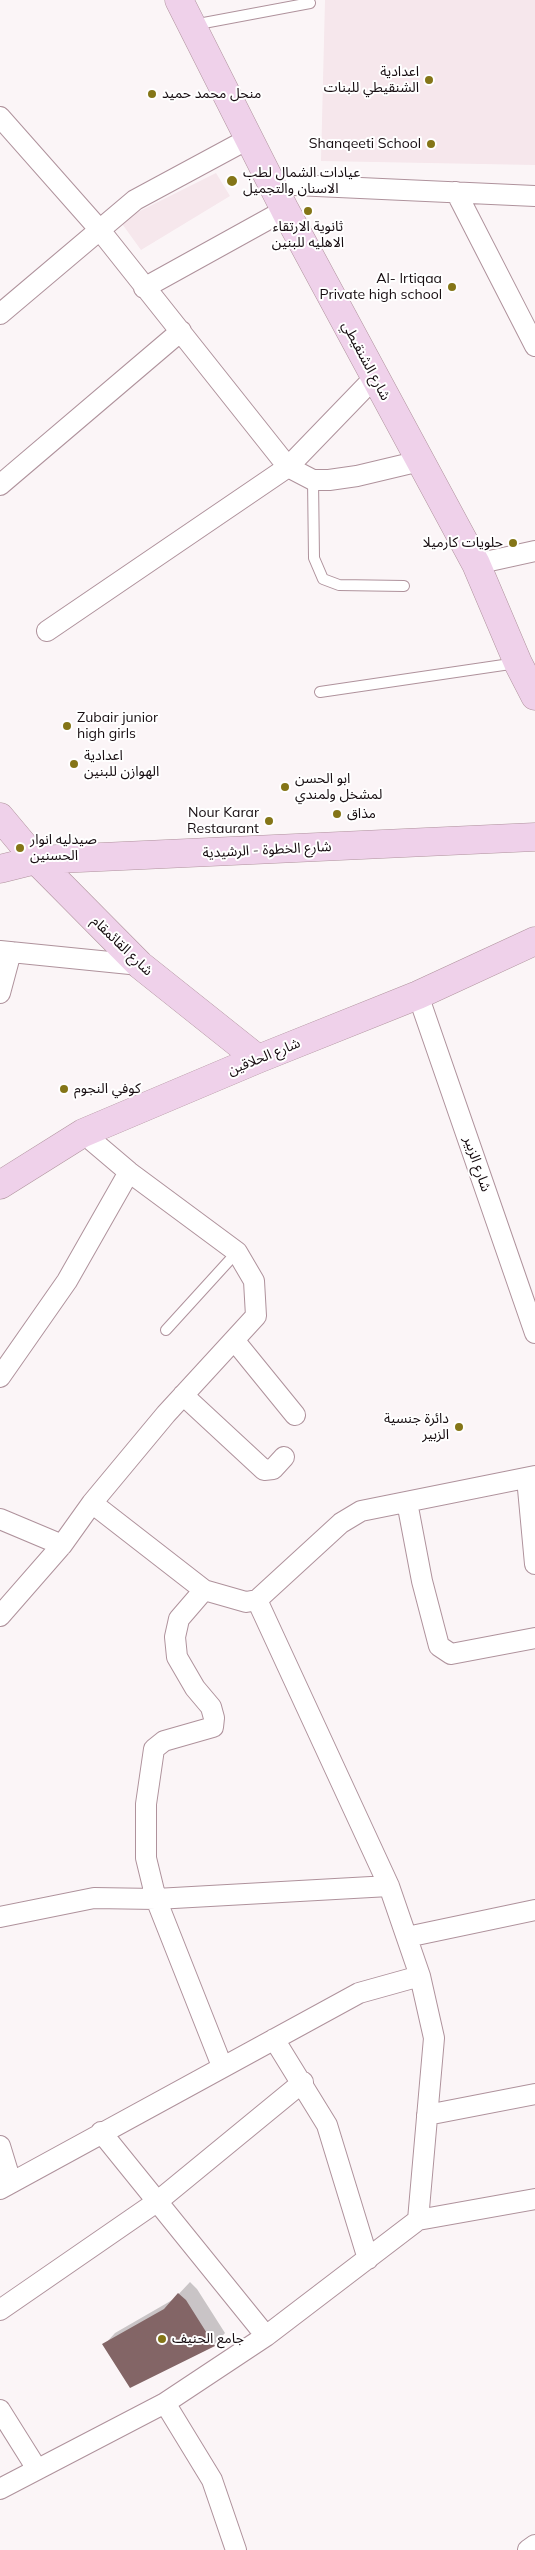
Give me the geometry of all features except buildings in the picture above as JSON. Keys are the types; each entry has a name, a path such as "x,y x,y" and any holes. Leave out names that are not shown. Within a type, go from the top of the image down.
{"street":[{"name":"شارع الشنقيطي","path":"179,0 374,378 476,564 518,663 535,696"},
{"path":"3,127 99,229 144,288 181,331 288,466 313,480 357,476 420,461"},
{"path":"0,314 135,200 250,138"},
{"path":"273,184 535,196"},
{"path":"456,192 535,345"},
{"path":"144,288 286,210"},
{"path":"0,485 181,331"},
{"path":"46,631 288,466 374,378"},
{"path":"476,564 535,551"},
{"name":"شارع القائمقام","path":"0,817 36,860 140,965 258,1059"},
{"name":"شارع الخطوة - الرشيدية","path":"0,869 36,860 535,838"},
{"name":"شارع الحلاقين","path":"0,1185 83,1133 258,1059 418,995 535,941"},
{"path":"0,993 6,952 140,965"},
{"name":"شارع الزبير","path":"418,995 535,1333"},
{"path":"0,1616 62,1545 92,1503 183,1395 256,1316 254,1281 237,1252 129,1172 83,1133"},
{"path":"0,1377 67,1281 129,1172"},
{"path":"234,1340 295,1415"},
{"path":"183,1395 264,1470 273,1470 284,1457"},
{"path":"92,1503 204,1590 246,1602 257,1600 341,1523 361,1511 531,1477 535,1564"},
{"path":"407,1502 422,1580 438,1646 451,1654 535,1638"},
{"path":"0,1519 62,1545"},
{"path":"204,1590 179,1619 175,1638 176,1657 195,1688 211,1706 214,1718 213,1727 164,1741 154,1749 146,1804 146,1858 156,1899 222,2066"},
{"path":"257,1600 389,1886 420,1976 434,2038 418,2220"},
{"path":"0,1917 94,1898 156,1899 389,1886"},
{"path":"407,1937 535,1910"},
{"path":"0,2146 6,2186 101,2132 359,1993 420,1976"},
{"path":"274,2038 328,2125 368,2259"},
{"path":"0,2310 158,2201 303,2082"},
{"path":"427,2116 535,2094"},
{"path":"101,2132 266,2336"},
{"path":"0,2489 165,2403 266,2336 418,2220 535,2199"},
{"path":"165,2403 212,2480 236,2550"},
{"path":"0,2410 37,2469"},
{"path":"528,2550 535,2545"}],"lane":[{"path":"192,25 310,3"},
{"path":"313,480 314,558 323,579 339,586 404,586"},
{"path":"320,692 518,663"},
{"path":"166,1330 237,1252"}],"shaded area":[{"name":"اعدادية الشنقيطي للبنات","path":"325,0 535,0 535,165 321,161"},
{"path":"216,173 230,196 141,250 120,221"}],"place":[{"name":"اعدادية الشنقيطي للبنات","path":"429,80"},
{"name":"منحل محمد حميد","path":"152,94"},
{"name":"Shanqeeti School","path":"431,144"},
{"name":"عيادات الشمال لطب الاسنان والتجميل","path":"232,181"},
{"name":"ثانوية الارتقاء الاهليه للبنين","path":"308,211"},
{"name":"Al- Irtiqaa Private high school","path":"452,287"},
{"name":"حلويات كارميلا","path":"513,543"},
{"name":"Zubair junior high girls","path":"67,726"},
{"name":"اعدادية الهوازن للبنين","path":"74,764"},
{"name":"ابو الحسن لمشخل ولمندي","path":"285,787"},
{"name":"مذاق","path":"337,814"},
{"name":"Nour Karar Restaurant","path":"269,821"},
{"name":"صيدليه انوار الحسنين","path":"20,848"},
{"name":"كوفي النجوم","path":"64,1089"},
{"name":"دائرة جنسية الزبير","path":"459,1427"},
{"name":"جامع الحنيف","path":"162,2339"}]}
